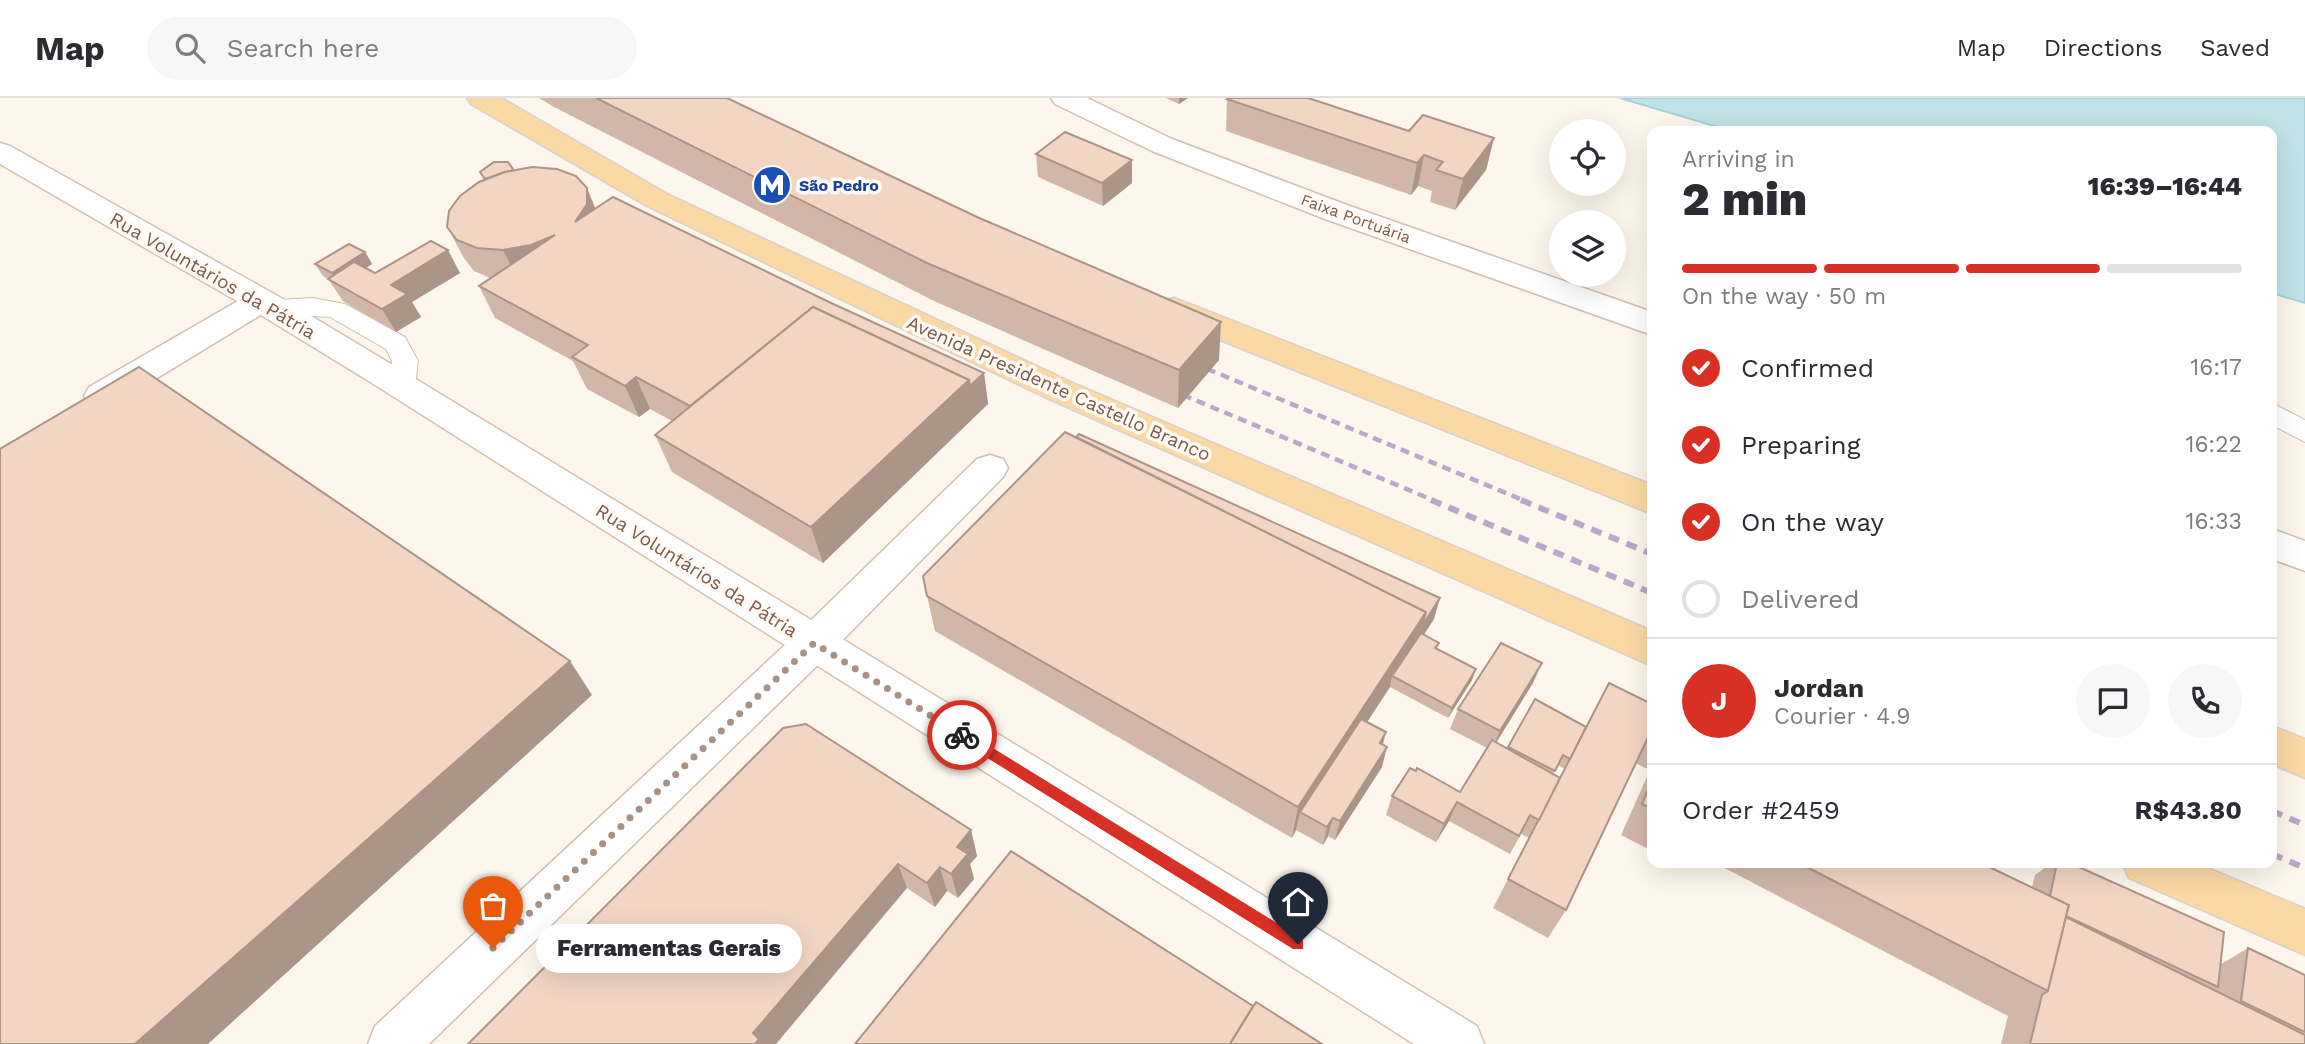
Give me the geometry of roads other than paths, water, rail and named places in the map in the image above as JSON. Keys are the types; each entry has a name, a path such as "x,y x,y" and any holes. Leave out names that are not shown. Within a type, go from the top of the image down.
{"main road":[{"name":"Avenida Presidente Castello Branco","path":"481,98 657,200 1026,375 1647,647"},
{"name":"Faixa Portuária","path":"1065,98 1162,145 1336,212 1647,322"},
{"name":"Rua Voluntários da Pátria","path":"0,152 267,304 1459,1044"},
{"path":"1139,295 1647,498"},
{"path":"71,414 267,304"},
{"path":"393,1044 814,643 990,468"},
{"path":"2277,546 2305,556"},
{"path":"2277,747 2305,759"},
{"path":"2157,868 2305,932"}],"lane":[{"path":"2277,416 2305,432"}],"water":[{"path":"1620,98 2305,98 2305,303 2277,295 2277,126 1714,126"}],"railway":[{"path":"1193,363 1525,501"},
{"path":"1169,389 1435,501"},
{"path":"1431,500 1647,591"},
{"path":"1521,500 1647,552"},
{"path":"2277,813 2305,825"},
{"path":"2277,856 2305,868"}],"place":[{"name":"São Pedro","path":"772,185"},
{"name":"Ferramentas Gerais","path":"493,948"}]}
